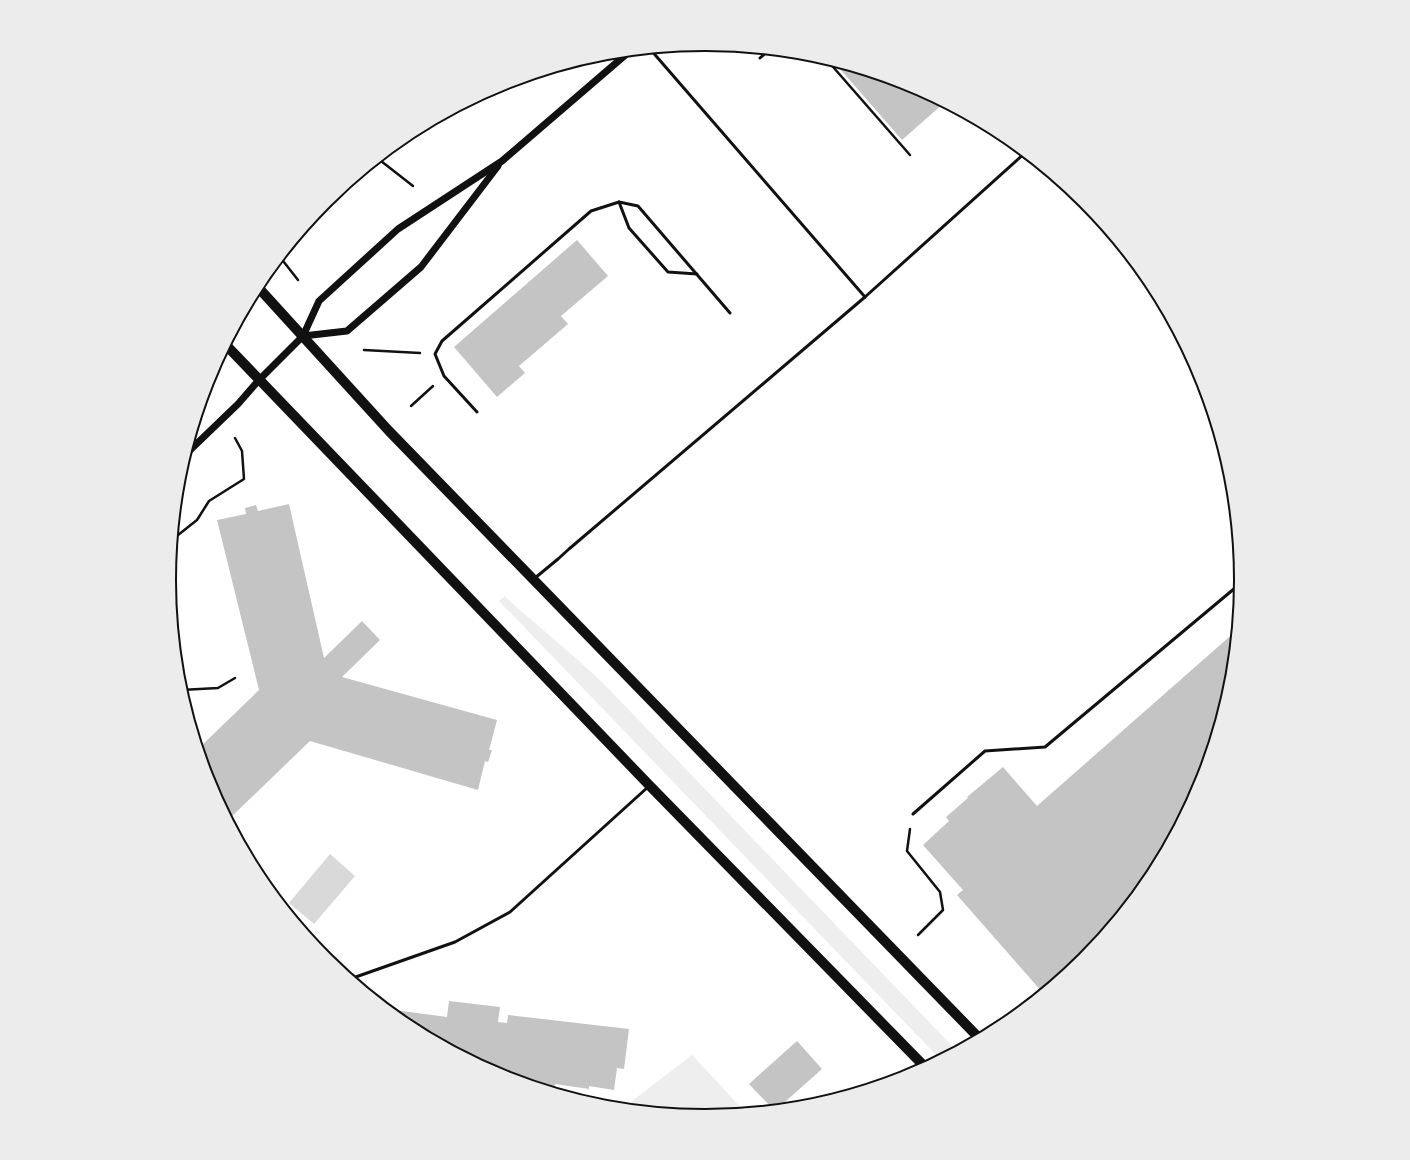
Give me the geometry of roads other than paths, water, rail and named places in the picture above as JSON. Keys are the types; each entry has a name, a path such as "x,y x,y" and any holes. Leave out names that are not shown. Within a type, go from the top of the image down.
{"main road":[{"path":"262,291 389,431 975,1034"},
{"path":"230,349 650,786 921,1063"}],"street":[{"path":"193,447 238,404 302,336 319,301 398,229 502,162 622,58"},
{"path":"302,336 347,331 421,267 502,162"}],"lane":[{"path":"654,54 865,297"},
{"path":"760,58 764,55"},
{"path":"533,579 558,560 581,538 865,297 1022,156"},
{"path":"619,202 629,228 668,272 697,274"},
{"path":"477,412 444,376 435,354 442,341 591,211 619,202 638,206 730,313"},
{"path":"913,814 985,751 1045,747 1234,589"},
{"path":"355,977 455,942 510,912 650,786"}]}
